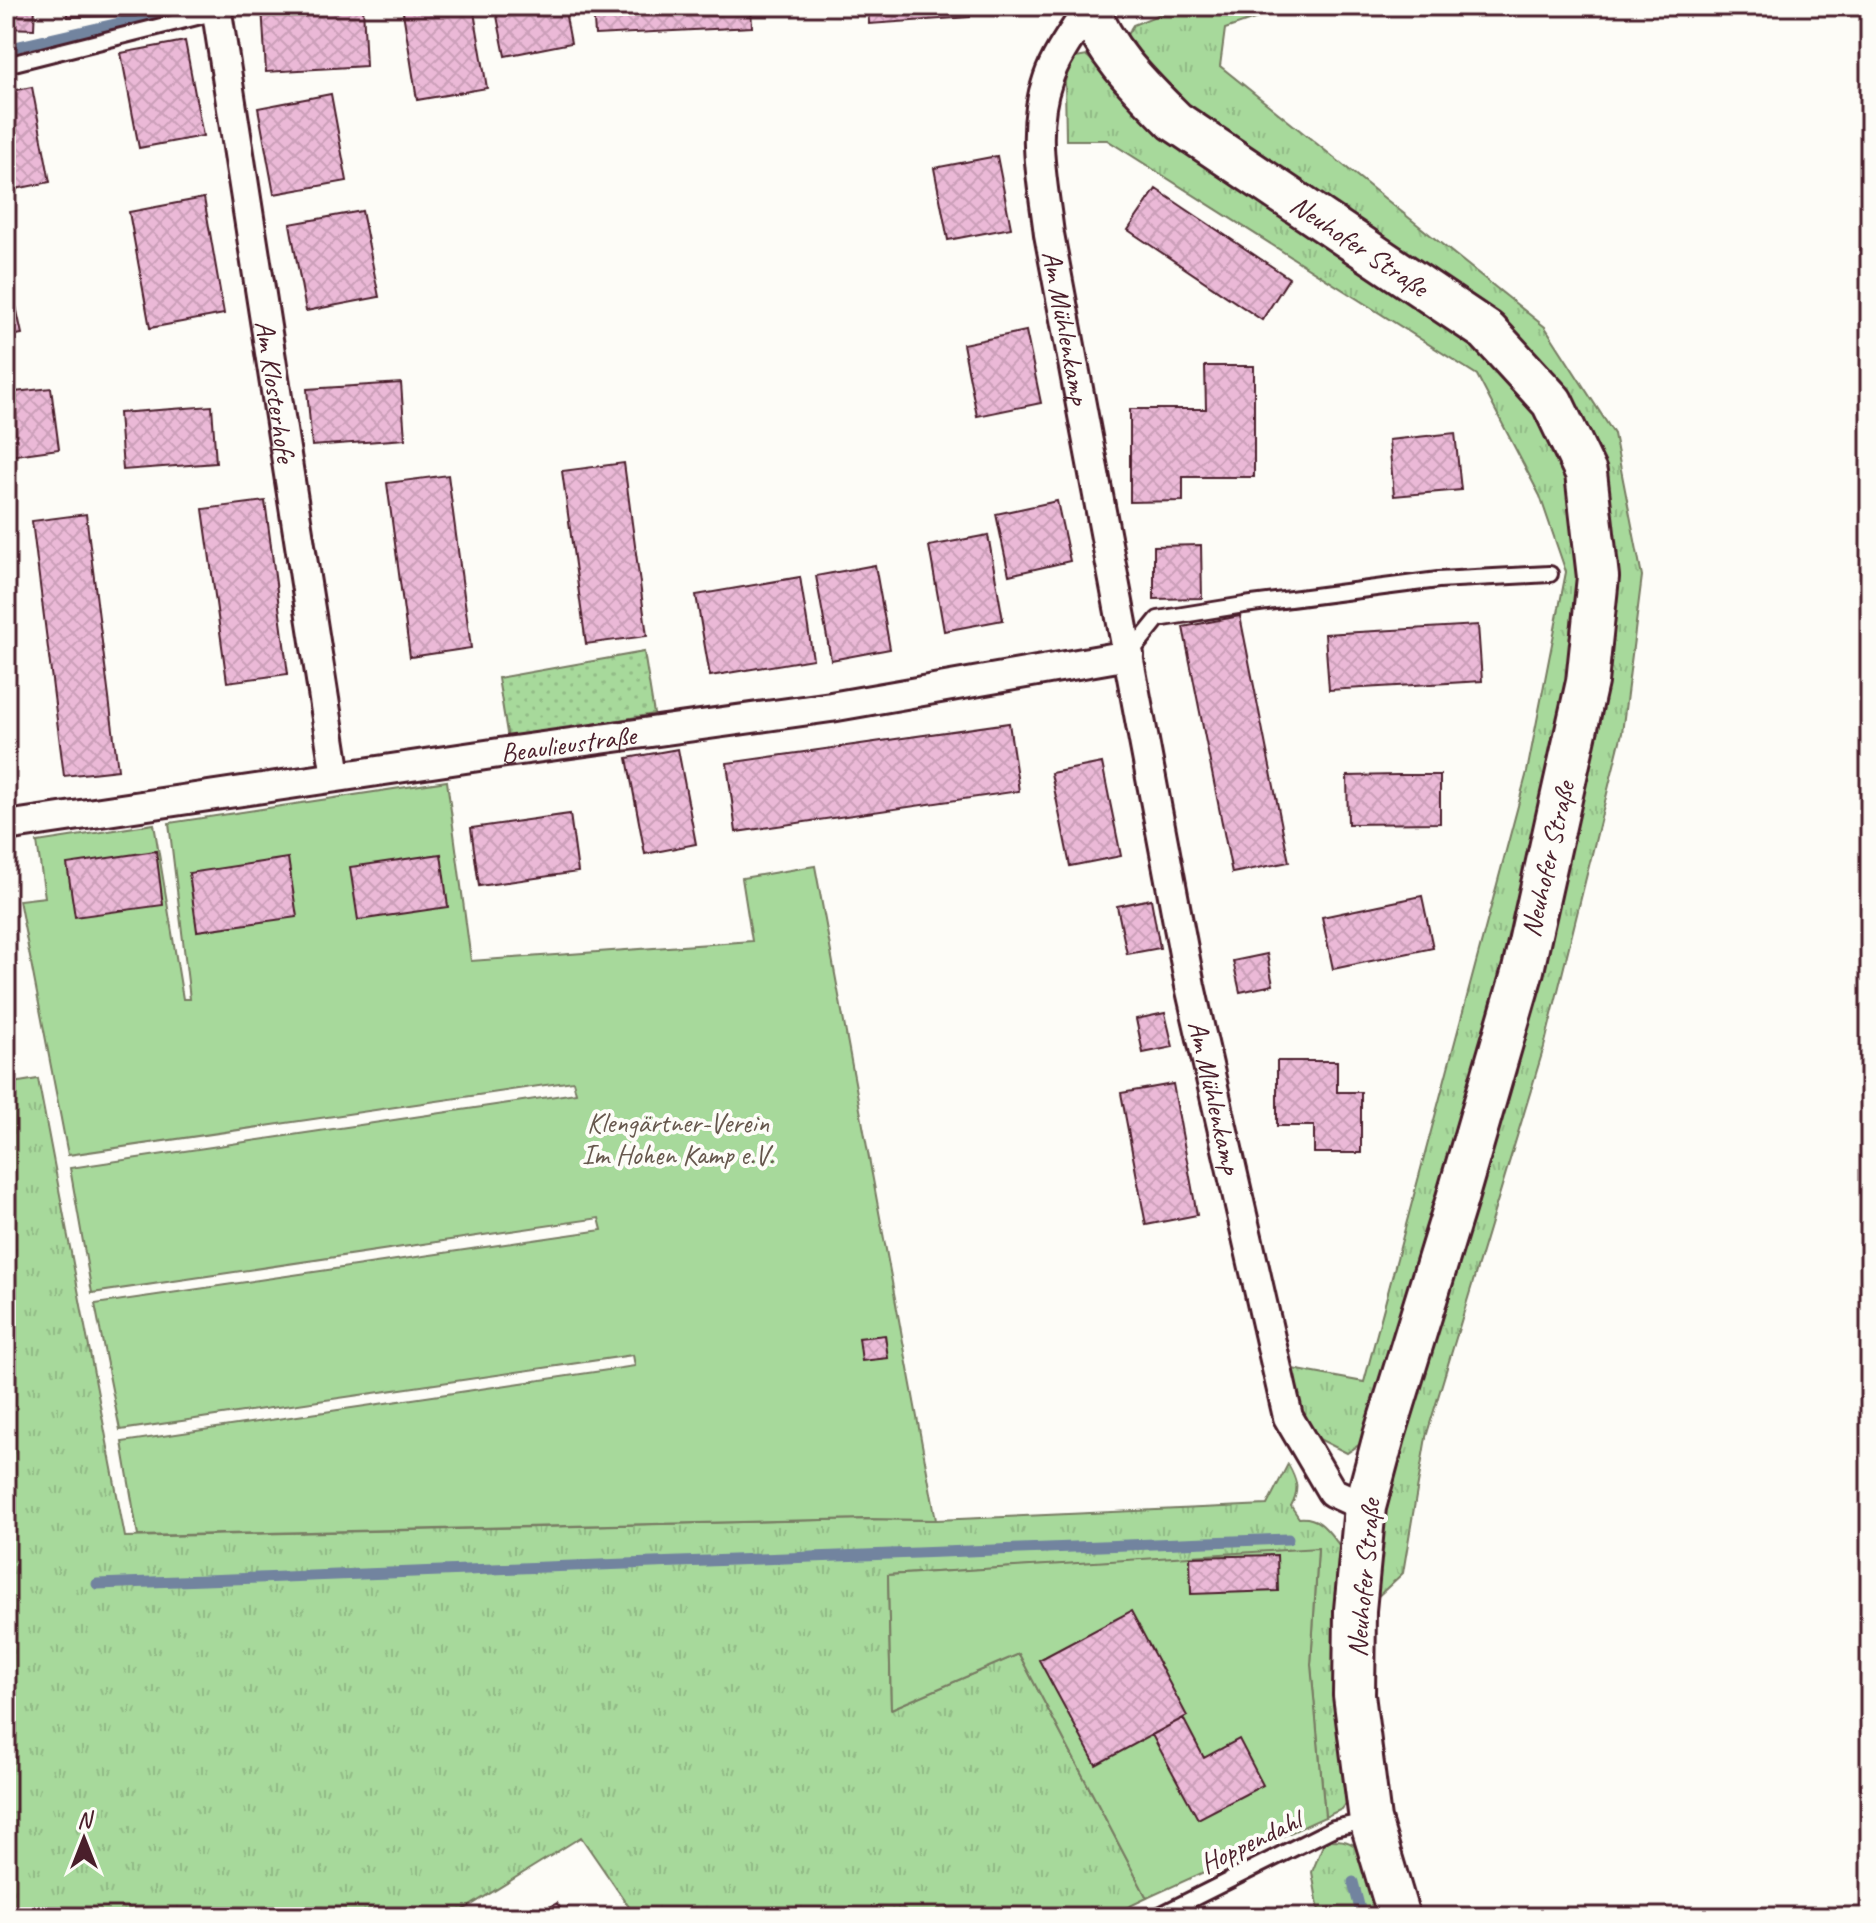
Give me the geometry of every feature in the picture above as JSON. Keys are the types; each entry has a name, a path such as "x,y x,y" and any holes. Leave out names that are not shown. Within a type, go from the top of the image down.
{"street":[{"name":"Am Mühlenkamp","path":"1092,7 1048,77 1039,116 1038,139 1049,234 1190,986 1288,1417 1332,1492 1365,1507"},
{"name":"Neuhofer Straße","path":"1092,7 1100,36 1139,85 1175,121 1487,331 1552,402 1586,473 1598,577 1587,682 1523,970 1365,1507 1355,1610 1354,1695 1370,1820 1399,1917"},
{"name":"Am Klosterhofe","path":"217,9 336,776"},
{"name":"Beaulieustraße","path":"6,826 831,707 1129,655"}],"lane":[{"path":"6,65 217,9"},
{"path":"1129,655 1158,619 1438,580 1550,574"},
{"name":"Hoppendahl","path":"1156,1917 1334,1828 1370,1820"}],"green space":[{"path":"1180,6 1293,6 1225,29 1220,66 1545,327 1614,434 1642,576 1622,733 1544,1047 1426,1437 1403,1573 1372,1602 1381,1505 1603,681 1575,411 1181,105 1125,38 1133,25"},
{"path":"1087,56 1105,73 1472,338 1549,426 1566,468 1582,565 1573,673 1503,980 1366,1440 1347,1453 1317,1438 1305,1424 1287,1368 1364,1382 1527,772 1566,572 1540,496 1477,375 1107,140 1066,140 1065,82 1070,59"},
{"path":"644,652 654,714 508,739 498,678"},
{"name":"Klengärtner-Verein Im Hohen Kamp e.V.","path":"447,781 471,961 752,941 742,878 815,866 936,1520 865,1519 138,1536 122,1442 635,1366 633,1355 120,1430 95,1304 602,1230 599,1218 92,1293 70,1168 576,1093 573,1081 68,1155 19,900 45,897 37,842 154,824 183,999 190,999 169,823"},
{"path":"38,1079 125,1537 865,1519 936,1520 1267,1505 1288,1464 1296,1485 1291,1506 1299,1518 1313,1519 1323,1526 1340,1546 1351,1797 1342,1809 1325,1817 1311,1665 1318,1549 888,1575 891,1709 1019,1654 1147,1898 1107,1917 636,1917 581,1837 452,1917 6,1917 6,1084"},
{"path":"1318,1548 1311,1665 1325,1817 1147,1898 1019,1654 891,1709 888,1575"},
{"path":"1325,1840 1348,1842 1360,1851 1383,1917 1320,1917 1312,1872"}],"building":[{"path":"6,6 35,6 34,29 6,28"},
{"path":"68,6 136,6 136,16 68,17"},
{"path":"262,6 363,6 366,66 266,72"},
{"path":"402,6 473,6 487,88 417,100"},
{"path":"495,6 564,6 571,43 505,56"},
{"path":"593,6 751,6 752,27 595,35"},
{"path":"868,6 970,6 970,17 869,24"},
{"path":"185,41 203,136 139,148 121,53"},
{"path":"32,87 50,182 6,191 6,92"},
{"path":"331,94 347,181 274,194 258,108"},
{"path":"997,156 1011,228 948,240 934,168"},
{"path":"1156,189 1289,278 1262,320 1128,230"},
{"path":"204,198 224,314 150,328 129,212"},
{"path":"362,211 379,297 306,311 290,224"},
{"path":"6,260 22,334 6,337"},
{"path":"1026,331 1041,403 977,416 963,344"},
{"path":"1205,366 1254,366 1254,477 1183,477 1183,501 1130,502 1130,409 1206,409"},
{"path":"401,383 405,439 312,446 307,389"},
{"path":"51,388 59,449 8,456 6,393"},
{"path":"212,406 216,463 123,470 119,413"},
{"path":"1455,433 1461,490 1394,496 1389,440"},
{"path":"624,463 647,636 586,644 562,471"},
{"path":"448,475 471,648 410,657 387,483"},
{"path":"265,501 288,674 227,682 203,509"},
{"path":"1057,501 1070,561 1009,575 996,514"},
{"path":"86,514 118,770 64,776 32,521"},
{"path":"988,535 1003,620 944,631 929,546"},
{"path":"1201,545 1202,598 1154,599 1154,546"},
{"path":"875,565 890,649 831,660 816,576"},
{"path":"800,577 813,659 710,676 696,595"},
{"path":"1240,616 1289,862 1232,873 1183,627"},
{"path":"1478,625 1482,681 1329,690 1325,634"},
{"path":"1009,723 1019,791 736,832 727,763"},
{"path":"678,749 696,844 645,854 627,758"},
{"path":"1102,763 1121,856 1070,866 1051,773"},
{"path":"1440,775 1440,823 1348,824 1347,776"},
{"path":"570,814 578,872 479,886 471,828"},
{"path":"156,851 163,905 75,917 67,864"},
{"path":"441,854 448,907 358,920 350,867"},
{"path":"288,858 297,917 197,931 189,873"},
{"path":"1422,896 1433,948 1333,969 1322,917"},
{"path":"1151,899 1160,948 1127,954 1117,906"},
{"path":"1267,954 1273,985 1240,992 1233,961"},
{"path":"1165,1013 1173,1047 1143,1053 1136,1019"},
{"path":"1277,1061 1337,1061 1337,1092 1361,1092 1361,1153 1314,1153 1314,1126 1277,1126"},
{"path":"1173,1084 1197,1215 1146,1225 1121,1093"},
{"path":"885,1335 888,1358 862,1361 859,1338"},
{"path":"1277,1555 1278,1591 1191,1594 1190,1557"},
{"path":"1131,1611 1187,1716 1096,1765 1039,1660"},
{"path":"1183,1718 1204,1758 1239,1739 1263,1785 1198,1819 1152,1735"},
{"path":"557,1903 566,1917 533,1917"}],"waterway":[{"path":"6,49 193,6"},
{"path":"97,1584 1288,1539"},
{"path":"1353,1882 1362,1917"}]}
